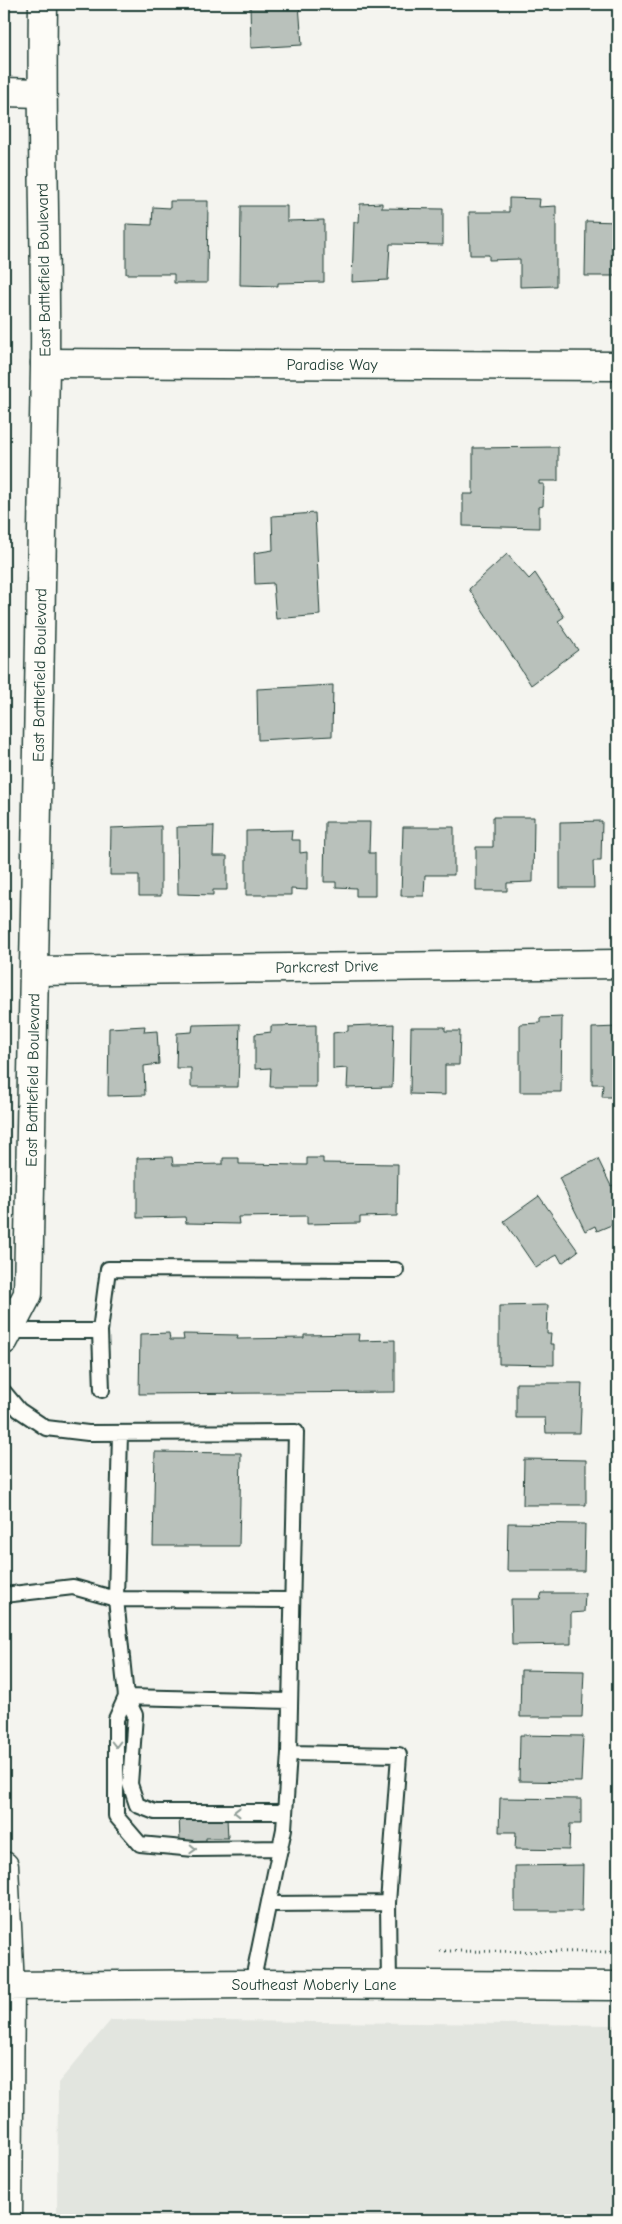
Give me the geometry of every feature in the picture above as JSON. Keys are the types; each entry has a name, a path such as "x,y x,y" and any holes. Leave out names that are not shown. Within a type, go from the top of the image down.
{"street":[{"name":"East Battlefield Boulevard","path":"6,1335 28,1294 36,971 45,363 43,4"},
{"path":"4,92 42,93"},
{"name":"Paradise Way","path":"45,363 618,366"},
{"name":"Parkcrest Drive","path":"36,971 618,964"},
{"path":"4,1866 7,1987 8,2220"},
{"name":"Southeast Moberly Lane","path":"7,1987 252,1984 618,1986"}],"lane":[{"path":"102,1390 100,1331 108,1269 396,1270"},
{"path":"6,1335 100,1331"},
{"path":"4,1392 19,1410 46,1428 88,1433 296,1432 289,1753 285,1812 281,1848 252,1984"},
{"path":"120,1433 116,1598 126,1697 135,1715 130,1784 137,1806 155,1812 285,1812"},
{"path":"4,1594 73,1588 116,1598 291,1600"},
{"path":"126,1697 290,1701"},
{"path":"126,1697 116,1719 116,1816 140,1844 194,1849 281,1848"},
{"path":"289,1753 399,1755 388,1903 389,1985"},
{"path":"270,1904 388,1903"}],"path":[{"path":"440,1951 618,1952"}],"shaded area":[{"path":"111,2020 618,2025 618,2220 57,2220 58,2083"}],"building":[{"path":"250,4 299,4 302,45 251,48"},
{"path":"509,198 540,199 539,207 556,206 556,286 520,287 520,259 489,260 489,255 470,255 469,212 509,212"},
{"path":"170,201 208,201 207,283 174,283 174,274 126,274 126,224 152,225 153,207 170,208"},
{"path":"382,203 382,208 443,209 443,245 390,244 388,280 352,282 354,222 359,222 360,204"},
{"path":"241,206 287,206 287,221 324,220 324,282 278,283 278,286 240,285"},
{"path":"586,221 618,222 618,281 617,276 585,276"},
{"path":"558,447 558,481 539,481 539,484 544,484 543,506 539,507 539,528 463,526 463,494 473,494 473,448"},
{"path":"315,513 320,615 276,619 273,583 255,584 254,553 273,550 272,516"},
{"path":"507,554 529,579 535,573 564,617 558,621 578,650 531,685 469,589"},
{"path":"333,685 332,736 258,740 257,689"},
{"path":"493,817 534,817 533,882 507,883 507,891 476,891 476,847 493,847"},
{"path":"602,821 601,861 593,861 594,888 560,888 560,822"},
{"path":"325,822 370,822 369,853 375,853 375,896 356,896 356,888 336,887 336,882 324,882"},
{"path":"161,826 161,896 139,896 139,875 110,875 111,828"},
{"path":"214,826 213,856 227,856 227,890 213,890 213,895 178,894 177,827"},
{"path":"403,827 454,827 454,875 425,875 424,896 401,896"},
{"path":"292,830 291,840 300,840 300,853 307,852 307,890 291,889 291,895 246,895 246,831"},
{"path":"562,1017 561,1092 520,1092 520,1024 540,1023 540,1018"},
{"path":"618,1018 618,1097 602,1097 603,1084 592,1084 592,1028 617,1027"},
{"path":"240,1024 238,1087 191,1087 191,1068 176,1068 177,1033 192,1032 193,1025"},
{"path":"394,1024 392,1087 347,1088 348,1068 333,1069 333,1033 348,1031 348,1026"},
{"path":"316,1025 316,1087 270,1087 271,1068 255,1069 255,1034 271,1032 271,1026"},
{"path":"145,1026 144,1032 157,1031 159,1064 144,1066 145,1095 108,1096 109,1028"},
{"path":"411,1027 445,1027 445,1031 460,1031 459,1065 445,1065 445,1095 410,1094"},
{"path":"172,1157 173,1165 223,1164 223,1158 239,1158 239,1164 307,1165 307,1158 323,1158 323,1163 398,1164 397,1216 360,1217 360,1223 307,1224 307,1216 238,1217 239,1224 186,1223 185,1217 137,1218 137,1158"},
{"path":"598,1159 611,1186 617,1183 618,1186 618,1228 616,1223 597,1231 595,1226 585,1231 559,1178"},
{"path":"539,1196 578,1251 562,1263 557,1254 536,1268 504,1221"},
{"path":"548,1305 547,1334 551,1334 550,1344 554,1344 554,1365 499,1364 499,1306"},
{"path":"169,1333 170,1340 184,1340 183,1334 238,1335 237,1339 304,1338 304,1335 359,1334 358,1341 395,1340 395,1392 139,1394 140,1334"},
{"path":"516,1383 582,1383 580,1433 546,1433 545,1418 516,1418"},
{"path":"155,1452 241,1453 239,1546 153,1546"},
{"path":"524,1459 586,1460 586,1505 523,1505"},
{"path":"508,1523 585,1524 584,1571 507,1571"},
{"path":"542,1593 585,1593 584,1612 571,1613 571,1644 512,1645 511,1599 540,1599"},
{"path":"521,1670 584,1671 582,1717 520,1717"},
{"path":"520,1735 583,1736 581,1782 519,1781"},
{"path":"500,1798 581,1799 581,1824 570,1824 569,1850 515,1849 516,1832 499,1832"},
{"path":"179,1814 227,1818 228,1838 206,1838 206,1842 180,1842"},
{"path":"583,1865 582,1911 515,1911 515,1866"}]}
